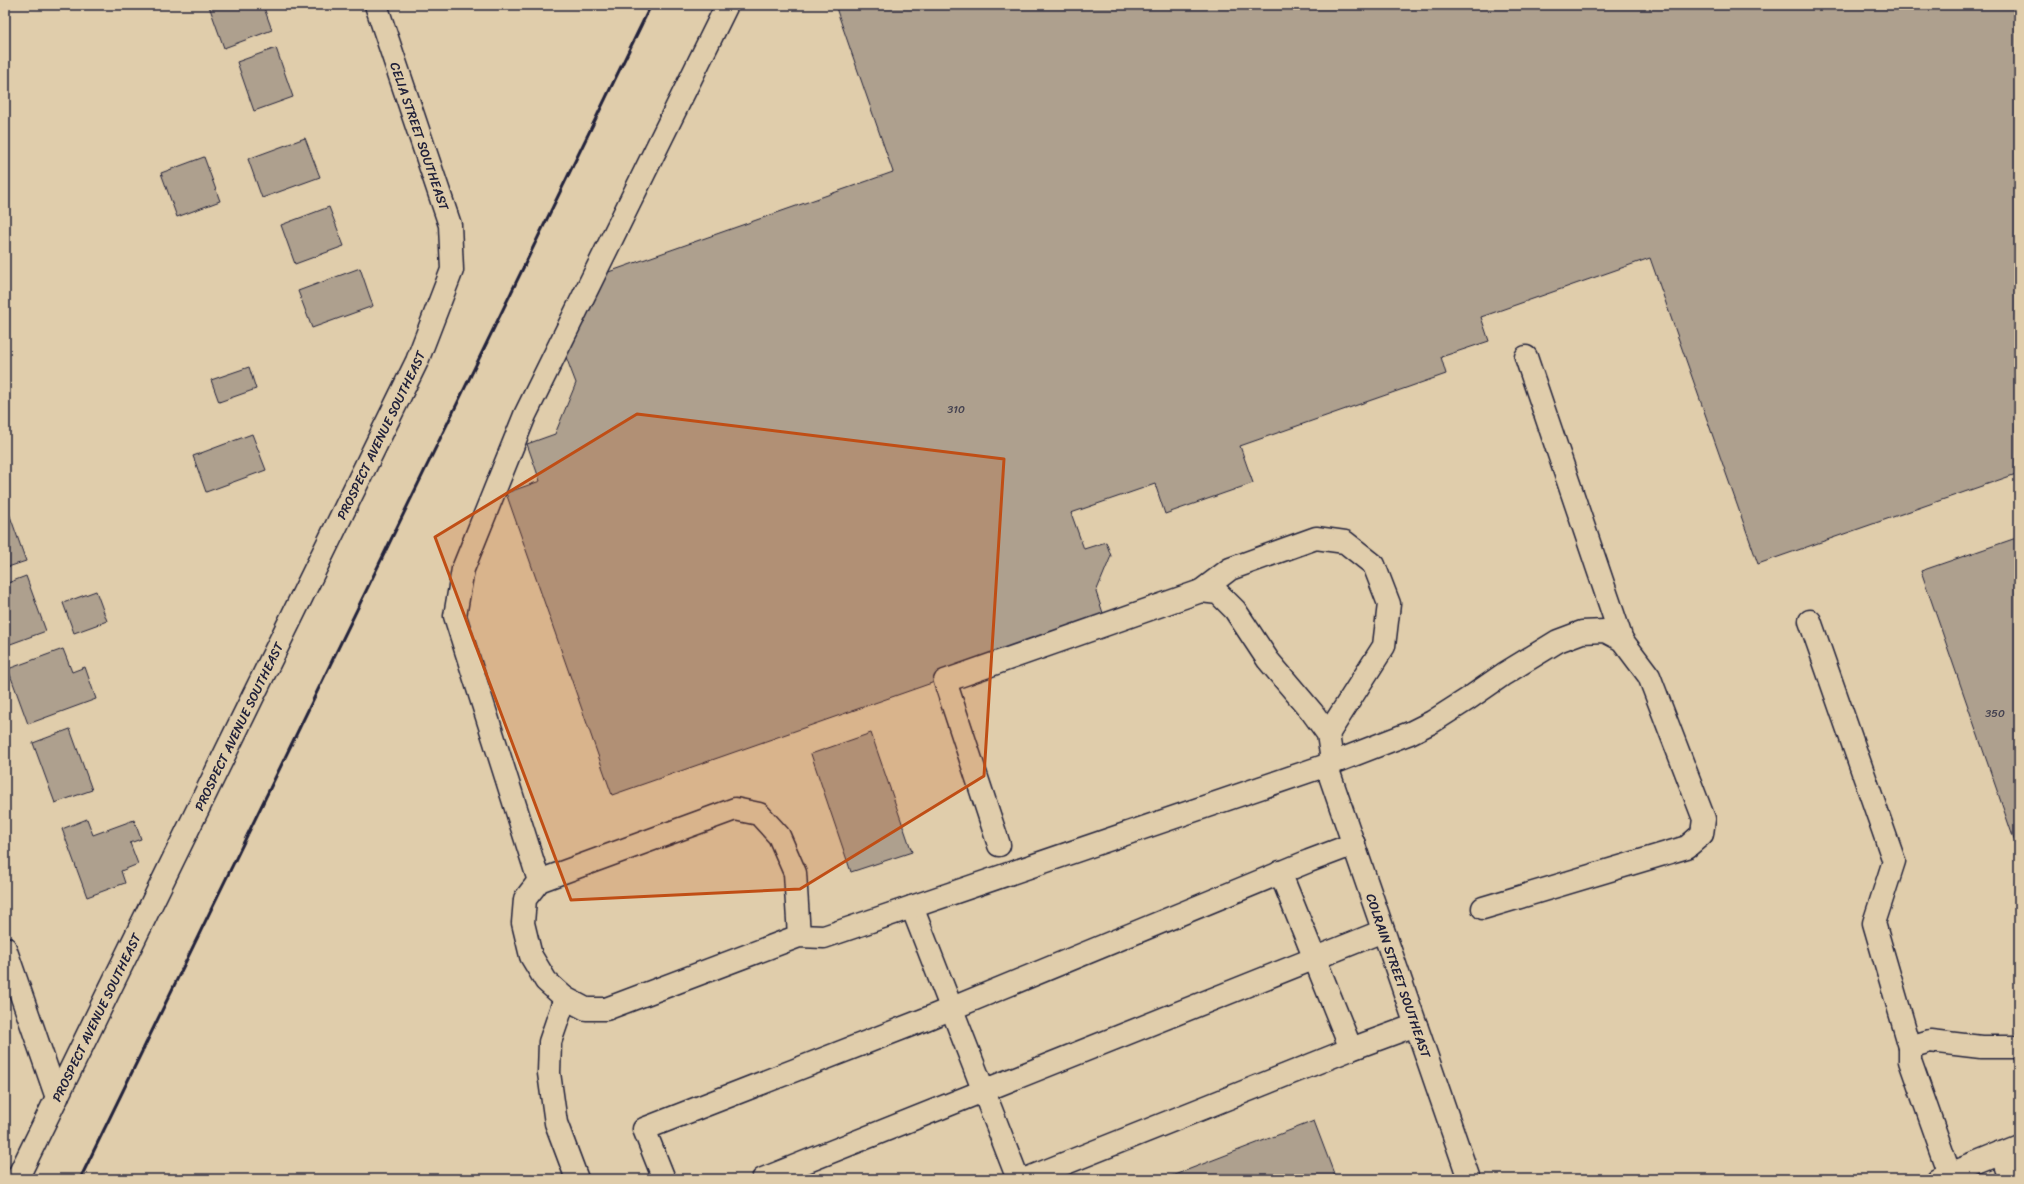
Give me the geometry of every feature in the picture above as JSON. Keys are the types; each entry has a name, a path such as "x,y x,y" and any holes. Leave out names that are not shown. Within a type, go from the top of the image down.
{"street":[{"name":"CELIA STREET SOUTHEAST","path":"376,5 450,225 452,270"},
{"path":"539,882 455,616 463,569 525,415 727,5"},
{"name":"PROSPECT AVENUE SOUTHEAST","path":"17,1179 417,361 452,270"},
{"path":"1483,908 1687,847 1702,834 1704,819 1649,676 1622,640 1526,357"},
{"path":"999,845 945,681 1201,591 1230,569 1316,538 1345,542 1374,565 1389,604 1384,646 1328,734 1312,712 1268,660 1236,610 1218,593 1201,591"},
{"path":"1810,621 1894,861 1874,923 1910,1047 1910,1061 1944,1177 2010,1150 2010,1179"},
{"path":"799,936 795,873 779,836 759,814 735,809 539,882 525,899 523,923 531,956 546,981 565,998 586,1010 606,1009 799,936 824,937 1329,768 1432,722 1504,674 1558,642 1582,632 1605,631 1622,640"},
{"name":"COLRAIN STREET SOUTHEAST","path":"1328,734 1331,754 1329,768 1469,1179"},
{"path":"664,1179 644,1129 952,1008 1280,872 1354,844"},
{"path":"1280,872 1351,1049"},
{"path":"912,907 1018,1179"},
{"path":"763,1179 1383,930"},
{"path":"5,948 57,1098"},
{"path":"565,998 550,1042 550,1073 556,1123 577,1179"},
{"path":"1026,1179 1351,1049 1416,1025"},
{"path":"1910,1047 1930,1041 1980,1047 2019,1047"}],"highlighted area":[{"path":"637,414 1004,459 984,776 800,889 571,900 435,537"}],"building":[{"path":"263,5 272,30 224,48 209,6"},
{"path":"835,5 2019,5 2019,473 1758,564 1650,258 1481,317 1489,341 1441,357 1446,374 1240,446 1253,483 1165,514 1155,484 1071,513 1084,549 1106,542 1111,556 1096,592 1106,622 612,795 506,493 540,481 527,444 555,434 576,383 566,357 600,275 893,172"},
{"path":"276,48 293,97 254,111 237,62"},
{"path":"305,138 320,177 262,198 248,159"},
{"path":"204,157 220,201 177,217 161,173"},
{"path":"329,207 344,246 295,264 281,225"},
{"path":"360,268 373,306 312,328 298,291"},
{"path":"249,367 256,389 219,402 211,380"},
{"path":"252,434 266,470 206,492 193,456"},
{"path":"5,502 26,561 5,568"},
{"path":"2019,537 2019,854 1921,571"},
{"path":"26,576 46,631 5,646 5,584"},
{"path":"96,591 107,621 74,633 63,603"},
{"path":"63,649 72,672 85,667 96,699 28,724 8,669"},
{"path":"70,729 92,790 55,803 33,743"},
{"path":"871,733 912,852 851,872 811,754"},
{"path":"87,819 93,835 134,820 141,839 130,843 138,864 121,871 125,883 87,897 62,829"},
{"path":"1314,1121 1336,1179 1164,1179"}],"railway":[{"path":"80,1179 651,5"}]}
